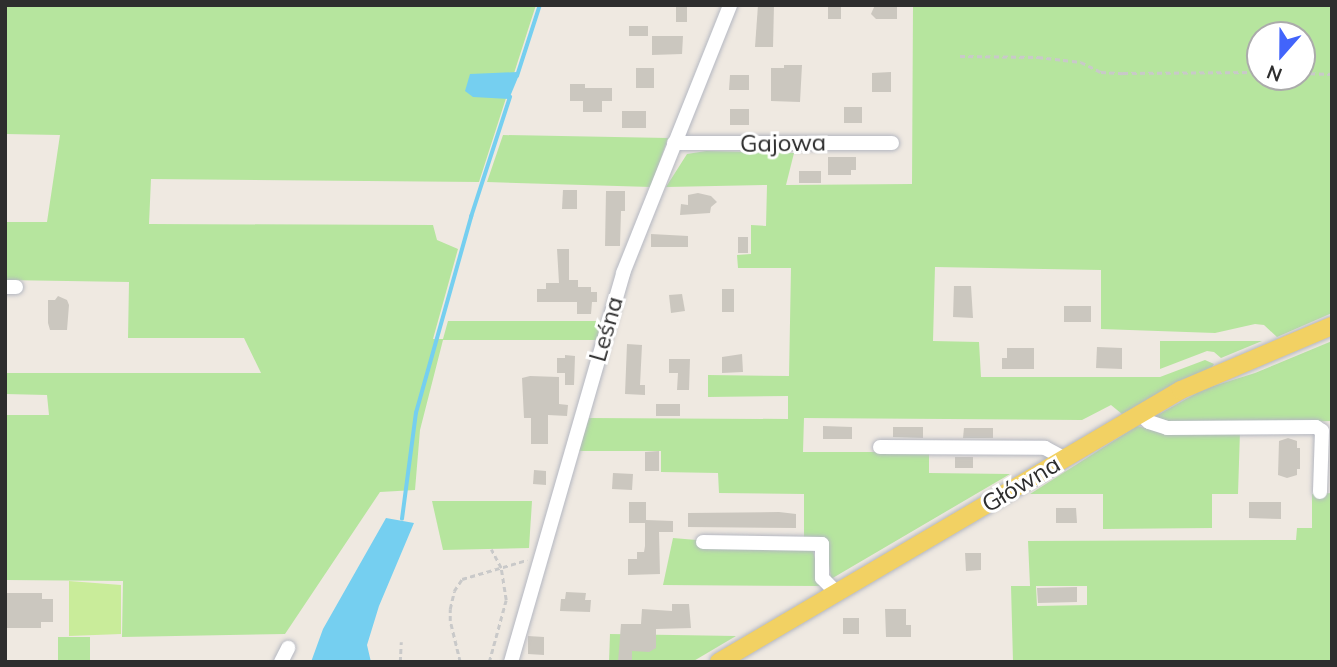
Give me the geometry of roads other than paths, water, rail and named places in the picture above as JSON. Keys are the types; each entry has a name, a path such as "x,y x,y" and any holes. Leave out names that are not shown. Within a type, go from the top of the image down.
{"main road":[{"name":"Główna","path":"719,662 1181,390 1332,326"}],"street":[{"name":"Leśna","path":"511,662 622,273 730,5"},
{"name":"Gajowa","path":"674,143 892,143"},
{"path":"1140,414 1149,422 1167,428 1317,427 1322,431 1320,492"},
{"path":"880,447 1045,448 1065,458"},
{"path":"703,542 822,544 822,578 837,593"}],"water":[{"path":"517,72 519,75 509,99 473,97 465,91 470,74"},
{"path":"386,518 414,523 379,606 367,645 371,662 311,662 323,629"}],"waterway":[{"path":"517,76 540,5"},
{"path":"402,519 416,413 471,217 510,97"}]}
